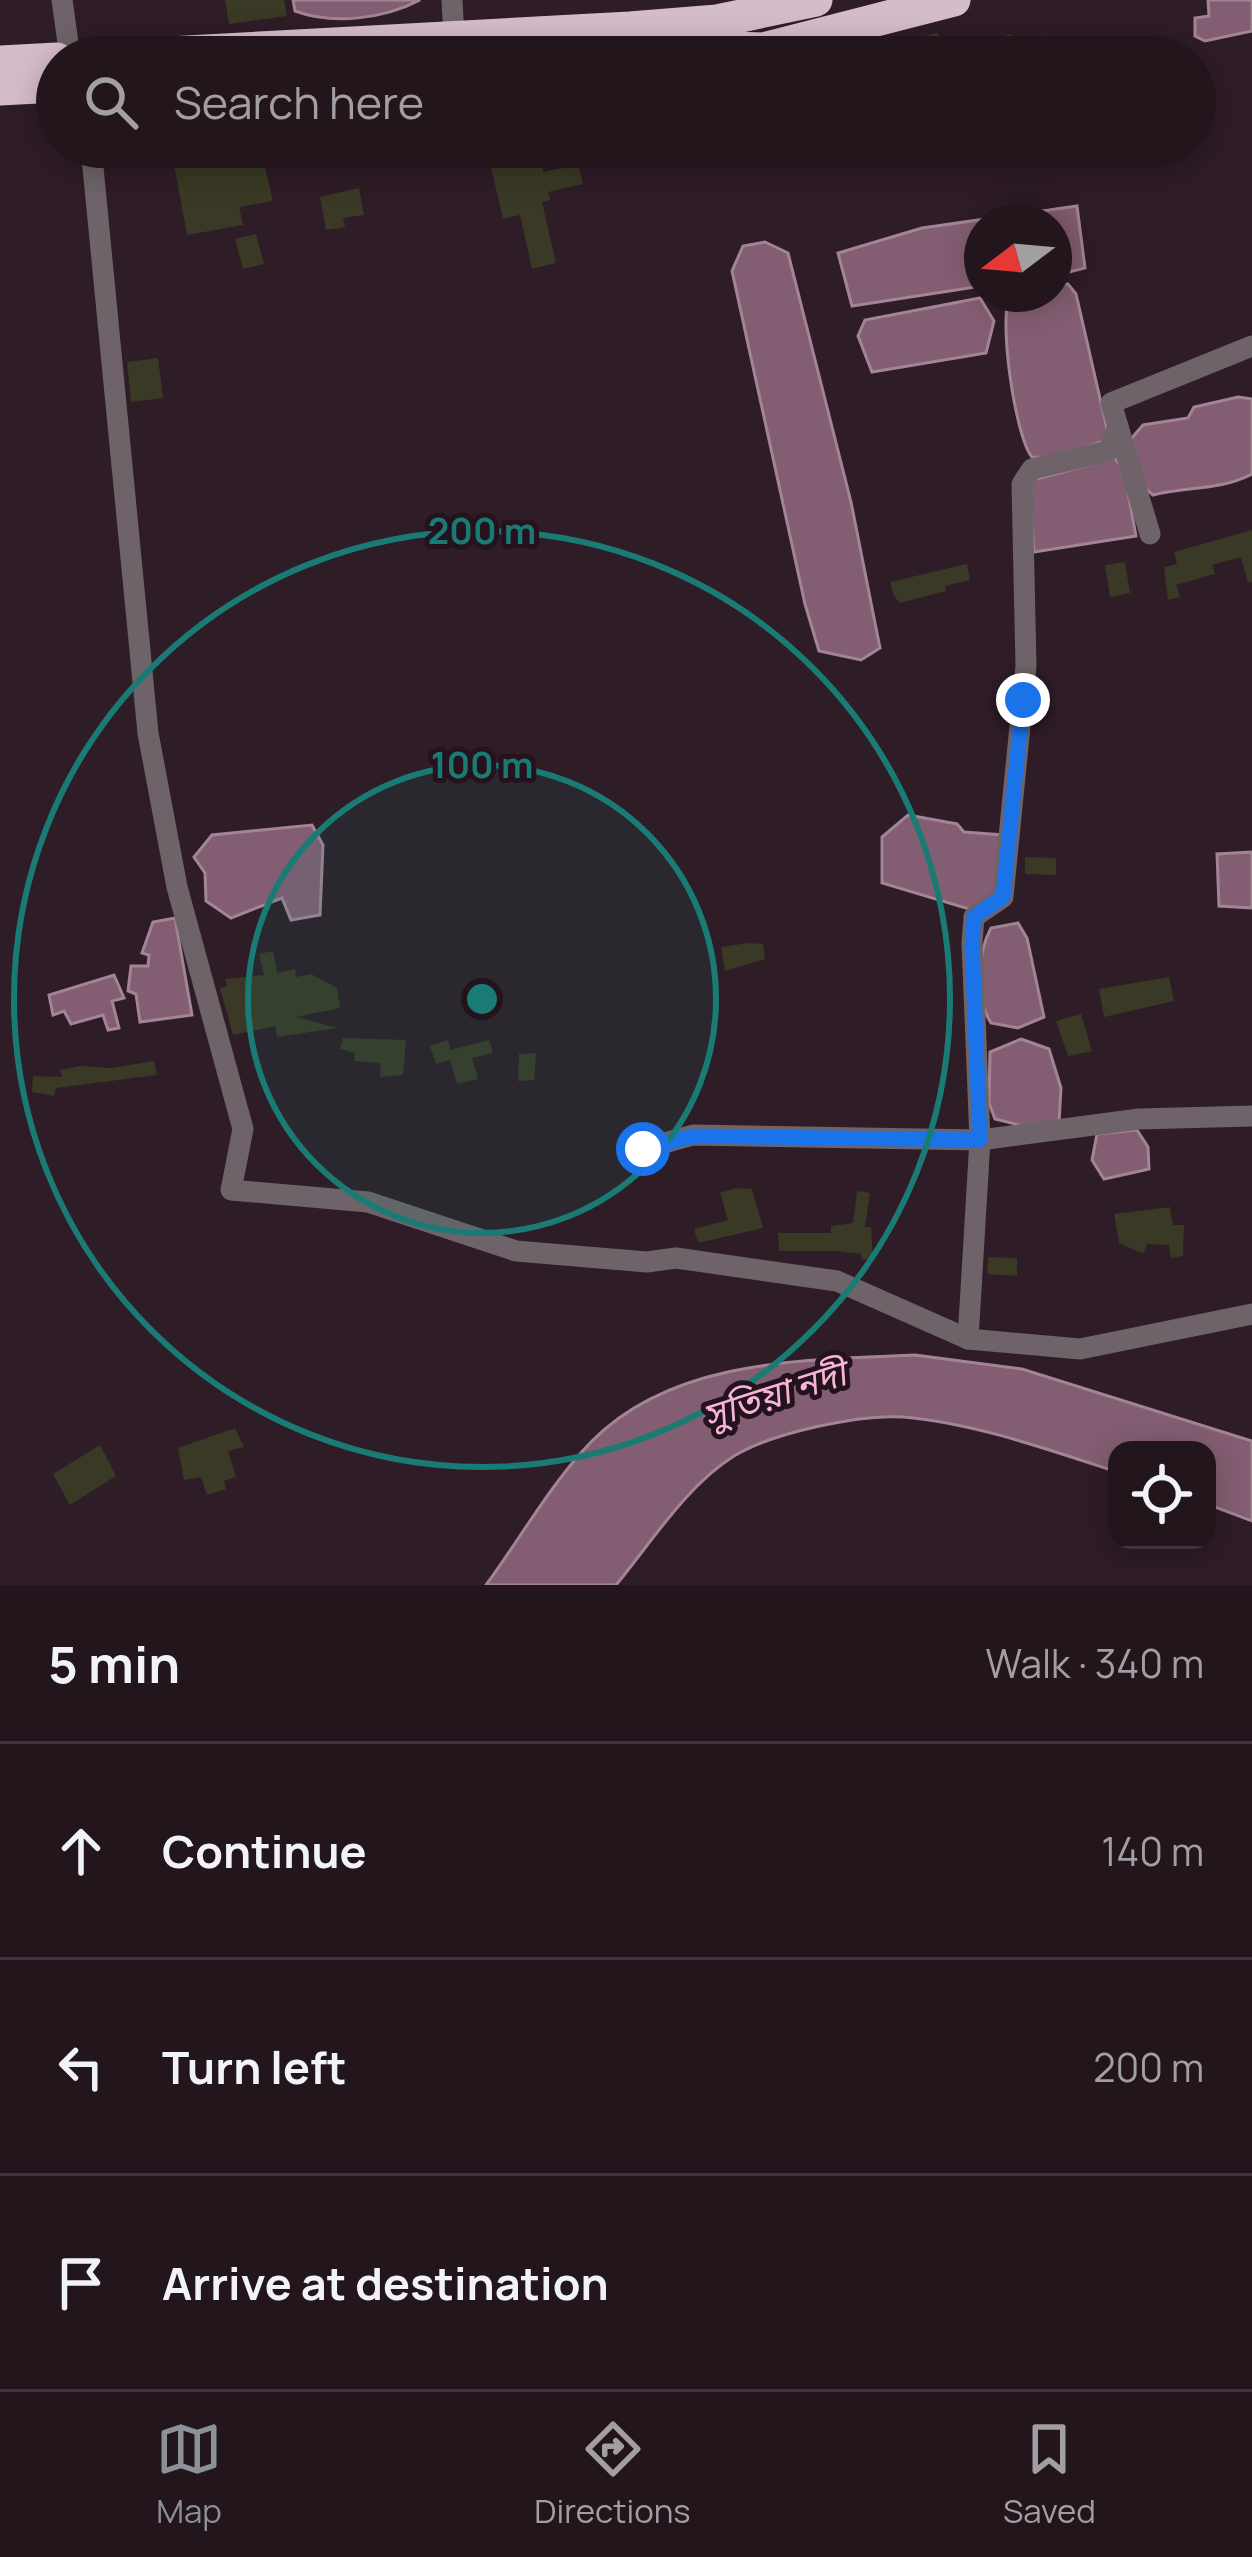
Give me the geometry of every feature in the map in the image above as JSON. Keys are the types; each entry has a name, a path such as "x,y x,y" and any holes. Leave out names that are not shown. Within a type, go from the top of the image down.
{"highway":[{"path":"485,36 717,21 816,0"},
{"path":"814,36 954,0"},
{"path":"0,62 36,60"},
{"path":"0,88 36,87"}],"street":[{"path":"62,0 67,36"},
{"path":"452,0 454,36"},
{"path":"93,168 148,733 177,887 243,1130 231,1190 368,1202 516,1251 647,1262 676,1258 837,1281 968,1339 1080,1349 1252,1314"},
{"path":"1150,534 1111,403 1252,346"},
{"path":"968,1339 980,1140 972,944 974,917 1003,897 1026,666 1022,484 1031,469 1108,451 1118,428"},
{"path":"643,1149 693,1136 980,1140 1139,1119 1252,1116"}],"water":[{"path":"293,0 420,0 375,16 342,19 295,11"},
{"path":"1208,0 1252,0 1252,31 1216,39 1195,36 1195,18 1209,16"},
{"path":"1077,206 1085,268 1072,271 1072,207"},
{"path":"964,222 964,289 852,306 838,253 922,228"},
{"path":"765,242 788,253 851,502 880,648 861,660 819,651 805,604 732,271 743,246"},
{"path":"1072,289 1107,429 1104,441 1053,458 1032,457 1014,402 1007,312 1072,312"},
{"path":"964,301 964,312 989,312 994,321 986,353 872,372 858,336 865,320"},
{"path":"1238,397 1252,399 1252,474 1227,483 1153,495 1145,488 1130,440 1143,425 1188,418 1194,407"},
{"path":"1115,458 1124,471 1136,536 1034,552 1029,481"},
{"path":"908,815 957,824 964,832 1003,835 1000,894 972,910 882,883 882,837"},
{"path":"312,825 323,845 320,915 291,920 282,898 231,918 206,901 205,873 194,857 212,835"},
{"path":"1252,852 1252,908 1219,906 1217,854"},
{"path":"175,918 192,1015 140,1022 136,994 128,991 131,966 148,966 149,955 142,953 153,922"},
{"path":"1018,923 1027,938 1044,1017 1018,1028 991,1023 982,1001 980,976 991,928"},
{"path":"114,975 124,998 112,1001 119,1028 108,1030 103,1015 71,1024 64,1011 53,1015 49,995"},
{"path":"1021,1039 1049,1049 1061,1088 1059,1123 1027,1127 995,1119 989,1103 990,1052"},
{"path":"1137,1130 1148,1147 1149,1169 1104,1179 1092,1160 1097,1134"},
{"name":"সুতিয়া নদী","path":"915,1355 1022,1369 1252,1441 1252,1521 1216,1507 1216,1441 1108,1441 1108,1469 957,1425 903,1417 863,1419 793,1433 734,1456 685,1499 616,1585 486,1585 576,1458 624,1414 701,1379 830,1359"}],"building":[{"path":"225,0 284,0 287,16 229,24"},
{"path":"175,168 265,168 273,201 239,207 243,225 187,235"},
{"path":"491,168 542,168 543,172 579,168 583,184 548,192 550,200 542,202 556,263 532,269 520,215 503,219"},
{"path":"359,188 364,215 343,218 345,227 326,230 320,197"},
{"path":"256,234 264,264 243,269 235,239"},
{"path":"158,358 163,398 131,402 127,362"},
{"path":"1252,530 1252,582 1248,583 1241,557 1212,565 1215,574 1176,585 1180,597 1168,600 1164,567 1177,564 1174,552"},
{"path":"1125,562 1130,593 1110,597 1105,565"},
{"path":"967,564 970,580 945,586 946,591 900,603 894,596 890,582"},
{"path":"1025,857 1056,858 1056,875 1025,874"},
{"path":"763,944 765,959 725,971 721,947"},
{"path":"273,951 277,973 295,969 296,977 311,974 337,988 340,1008 296,1017 337,1028 277,1037 275,1026 233,1035 220,988 227,986 225,979 264,975 259,954"},
{"path":"1169,977 1174,1001 1104,1017 1099,989"},
{"path":"1081,1014 1092,1051 1068,1056 1056,1021"},
{"path":"343,1038 406,1040 403,1075 380,1077 381,1063 354,1061 355,1053 340,1049"},
{"path":"448,1040 450,1050 489,1040 493,1053 472,1058 478,1079 457,1084 450,1060 436,1064 430,1046"},
{"path":"536,1053 534,1080 518,1081 519,1054"},
{"path":"154,1061 157,1075 56,1088 54,1096 32,1092 33,1076 62,1077 60,1070 80,1066 110,1068"},
{"path":"752,1189 763,1228 698,1243 694,1229 728,1220 720,1193"},
{"path":"857,1191 870,1193 865,1227 871,1227 873,1258 862,1260 861,1254 837,1251 779,1251 778,1233 831,1233 831,1226 853,1223"},
{"path":"1170,1207 1173,1225 1184,1225 1183,1256 1171,1258 1169,1245 1147,1244 1143,1254 1119,1243 1114,1214"},
{"path":"988,1257 1017,1258 1017,1276 987,1274"},
{"path":"235,1428 244,1447 228,1451 236,1477 224,1481 226,1489 207,1495 201,1477 184,1480 178,1448"},
{"path":"100,1445 116,1476 70,1505 53,1474"}],"route":[{"path":"643,1149 693,1136 980,1140 974,917 1003,897 1023,700"}]}
